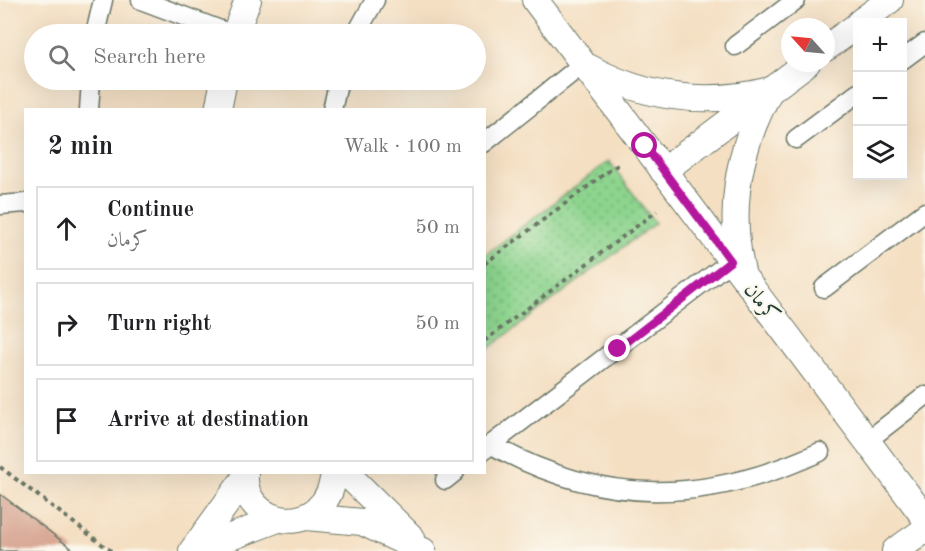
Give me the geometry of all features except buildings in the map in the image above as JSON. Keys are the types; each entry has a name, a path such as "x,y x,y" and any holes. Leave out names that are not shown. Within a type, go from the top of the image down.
{"street":[{"path":"97,24 103,0"},
{"path":"141,0 206,24"},
{"path":"237,24 248,0"},
{"path":"362,24 375,0"},
{"name":"کرمان","path":"535,0 925,518"},
{"path":"735,46 796,0"},
{"path":"867,18 890,0"},
{"path":"835,41 853,28"},
{"path":"907,57 925,43"},
{"path":"486,141 583,64 627,86 674,97 713,99 752,95 770,90"},
{"path":"663,171 795,72"},
{"path":"89,108 90,90"},
{"path":"218,108 222,90"},
{"path":"332,108 337,90"},
{"path":"488,448 737,269 737,182 749,134 770,90"},
{"path":"796,139 853,97"},
{"path":"0,204 24,203"},
{"path":"824,288 925,212"},
{"path":"867,441 925,396"},
{"path":"488,448 566,478 609,487 663,491 695,490 728,485 759,477 820,452"},
{"path":"306,517 318,510 327,500 333,487 334,474"},
{"path":"347,474 424,551"},
{"path":"245,475 248,492 255,504 265,513 278,519 292,520 306,517 362,522 424,551"},
{"path":"192,551 245,475"},
{"path":"205,551 228,538 278,519"},
{"path":"895,551 925,530"}],"path":[{"path":"486,263 614,167 622,164"},
{"path":"486,339 657,211"},
{"path":"0,467 111,551"}],"green space":[{"path":"609,161 655,223 486,350 486,254"}],"route":[{"path":"618,349 731,261 645,146"}]}
